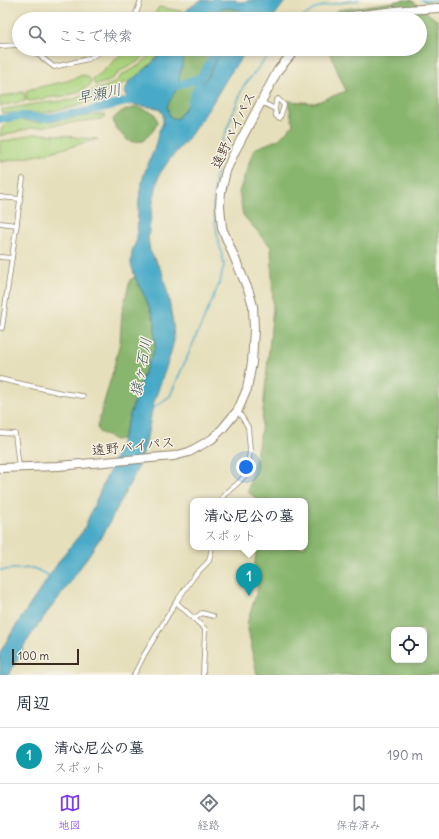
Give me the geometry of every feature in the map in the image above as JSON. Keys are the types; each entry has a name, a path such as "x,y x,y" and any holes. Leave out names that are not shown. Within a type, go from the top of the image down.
{"highway":[{"path":"390,12 439,8"},
{"name":"遠野バイパス","path":"0,468 58,466 174,456 189,452 212,439 238,410 247,389 252,363 254,314 249,292 222,228 220,206 221,192 226,171 235,151 278,70 290,56"},
{"name":"遠野バイパス","path":"0,472 58,466"}],"street":[{"path":"137,12 141,0"},
{"path":"0,46 12,45"},
{"path":"40,56 54,67 88,59 93,56"},
{"path":"261,102 275,109"},
{"path":"0,328 2,328 23,179"},
{"path":"0,197 20,199"},
{"path":"0,223 17,225"},
{"path":"0,257 12,258"},
{"path":"0,379 62,393 83,396"},
{"path":"222,498 247,472 250,450 248,427 238,410"},
{"path":"0,433 15,434 19,467"},
{"path":"134,675 144,655 176,602 195,576 209,561 211,550"},
{"path":"176,602 195,618 205,629 203,675"},
{"path":"195,618 202,613 213,616"}],"green space":[{"path":"411,0 426,12 337,12 338,10"},
{"path":"159,7 186,12 156,12"},
{"path":"219,8 231,8 241,11 240,12 211,12"},
{"path":"427,13 439,22 439,675 257,675 247,624 258,587 254,569 257,550 308,550 308,498 255,498 248,492 261,431 273,308 271,247 243,215 239,192 254,149 279,139 293,125 288,101 315,103 346,91 331,56 427,56"},
{"path":"119,56 144,56 140,60 122,70 108,82 95,85 93,78 100,74"},
{"path":"148,56 158,56 150,65 129,82 123,83 89,102 78,106 43,113 2,113 1,110 72,100 114,83 123,74 142,63"},
{"path":"184,56 218,56 208,76 177,119 170,117 167,106 176,90"},
{"path":"83,75 89,78 91,82 90,85 80,91 64,96 40,100 27,100 26,91 67,81"},
{"path":"23,92 25,101 0,106 0,97"},
{"path":"137,107 154,113 158,122 153,131 143,141 133,142 127,140 115,127 113,119 122,111"},
{"path":"105,114 105,117 101,119 31,128 0,136 4,125 12,120 43,122"},
{"path":"33,134 98,139 39,155 0,162 0,141 11,140"},
{"path":"135,277 155,322 155,348 142,378 122,439 115,440 99,432 97,427 120,342 122,312 130,280"}],"water":[{"path":"201,0 236,0 238,2 245,2 250,0 286,0 277,12 240,12 231,8 226,8 212,12 186,12"},
{"path":"158,56 184,56 176,90 167,106 170,117 177,119 208,76 218,56 243,56 187,140 169,160 159,175 153,202 148,238 150,251 162,272 168,295 173,323 174,341 153,405 146,443 139,466 105,531 65,590 25,644 9,675 0,675 0,652 64,554 83,531 119,449 142,378 155,348 155,322 135,277 131,264 132,251 137,239 140,191 144,174 163,123 163,114 158,108 128,104 125,91 129,82 150,65"}],"waterway":[{"path":"216,0 217,12"},
{"path":"310,12 316,8 328,5 359,0"},
{"path":"421,0 438,0"},
{"name":"猿ヶ石川","path":"191,104 201,77 213,56"},
{"path":"152,409 170,396 220,282 224,265 213,207 217,155 243,87 267,56"},
{"name":"早瀬川","path":"168,89 201,77"},
{"name":"早瀬川","path":"0,119 21,116 45,118 80,113 138,99"},
{"path":"0,570 33,568 52,577"}],"place":[{"name":"清心尼公の墓","path":"249,596"}]}
